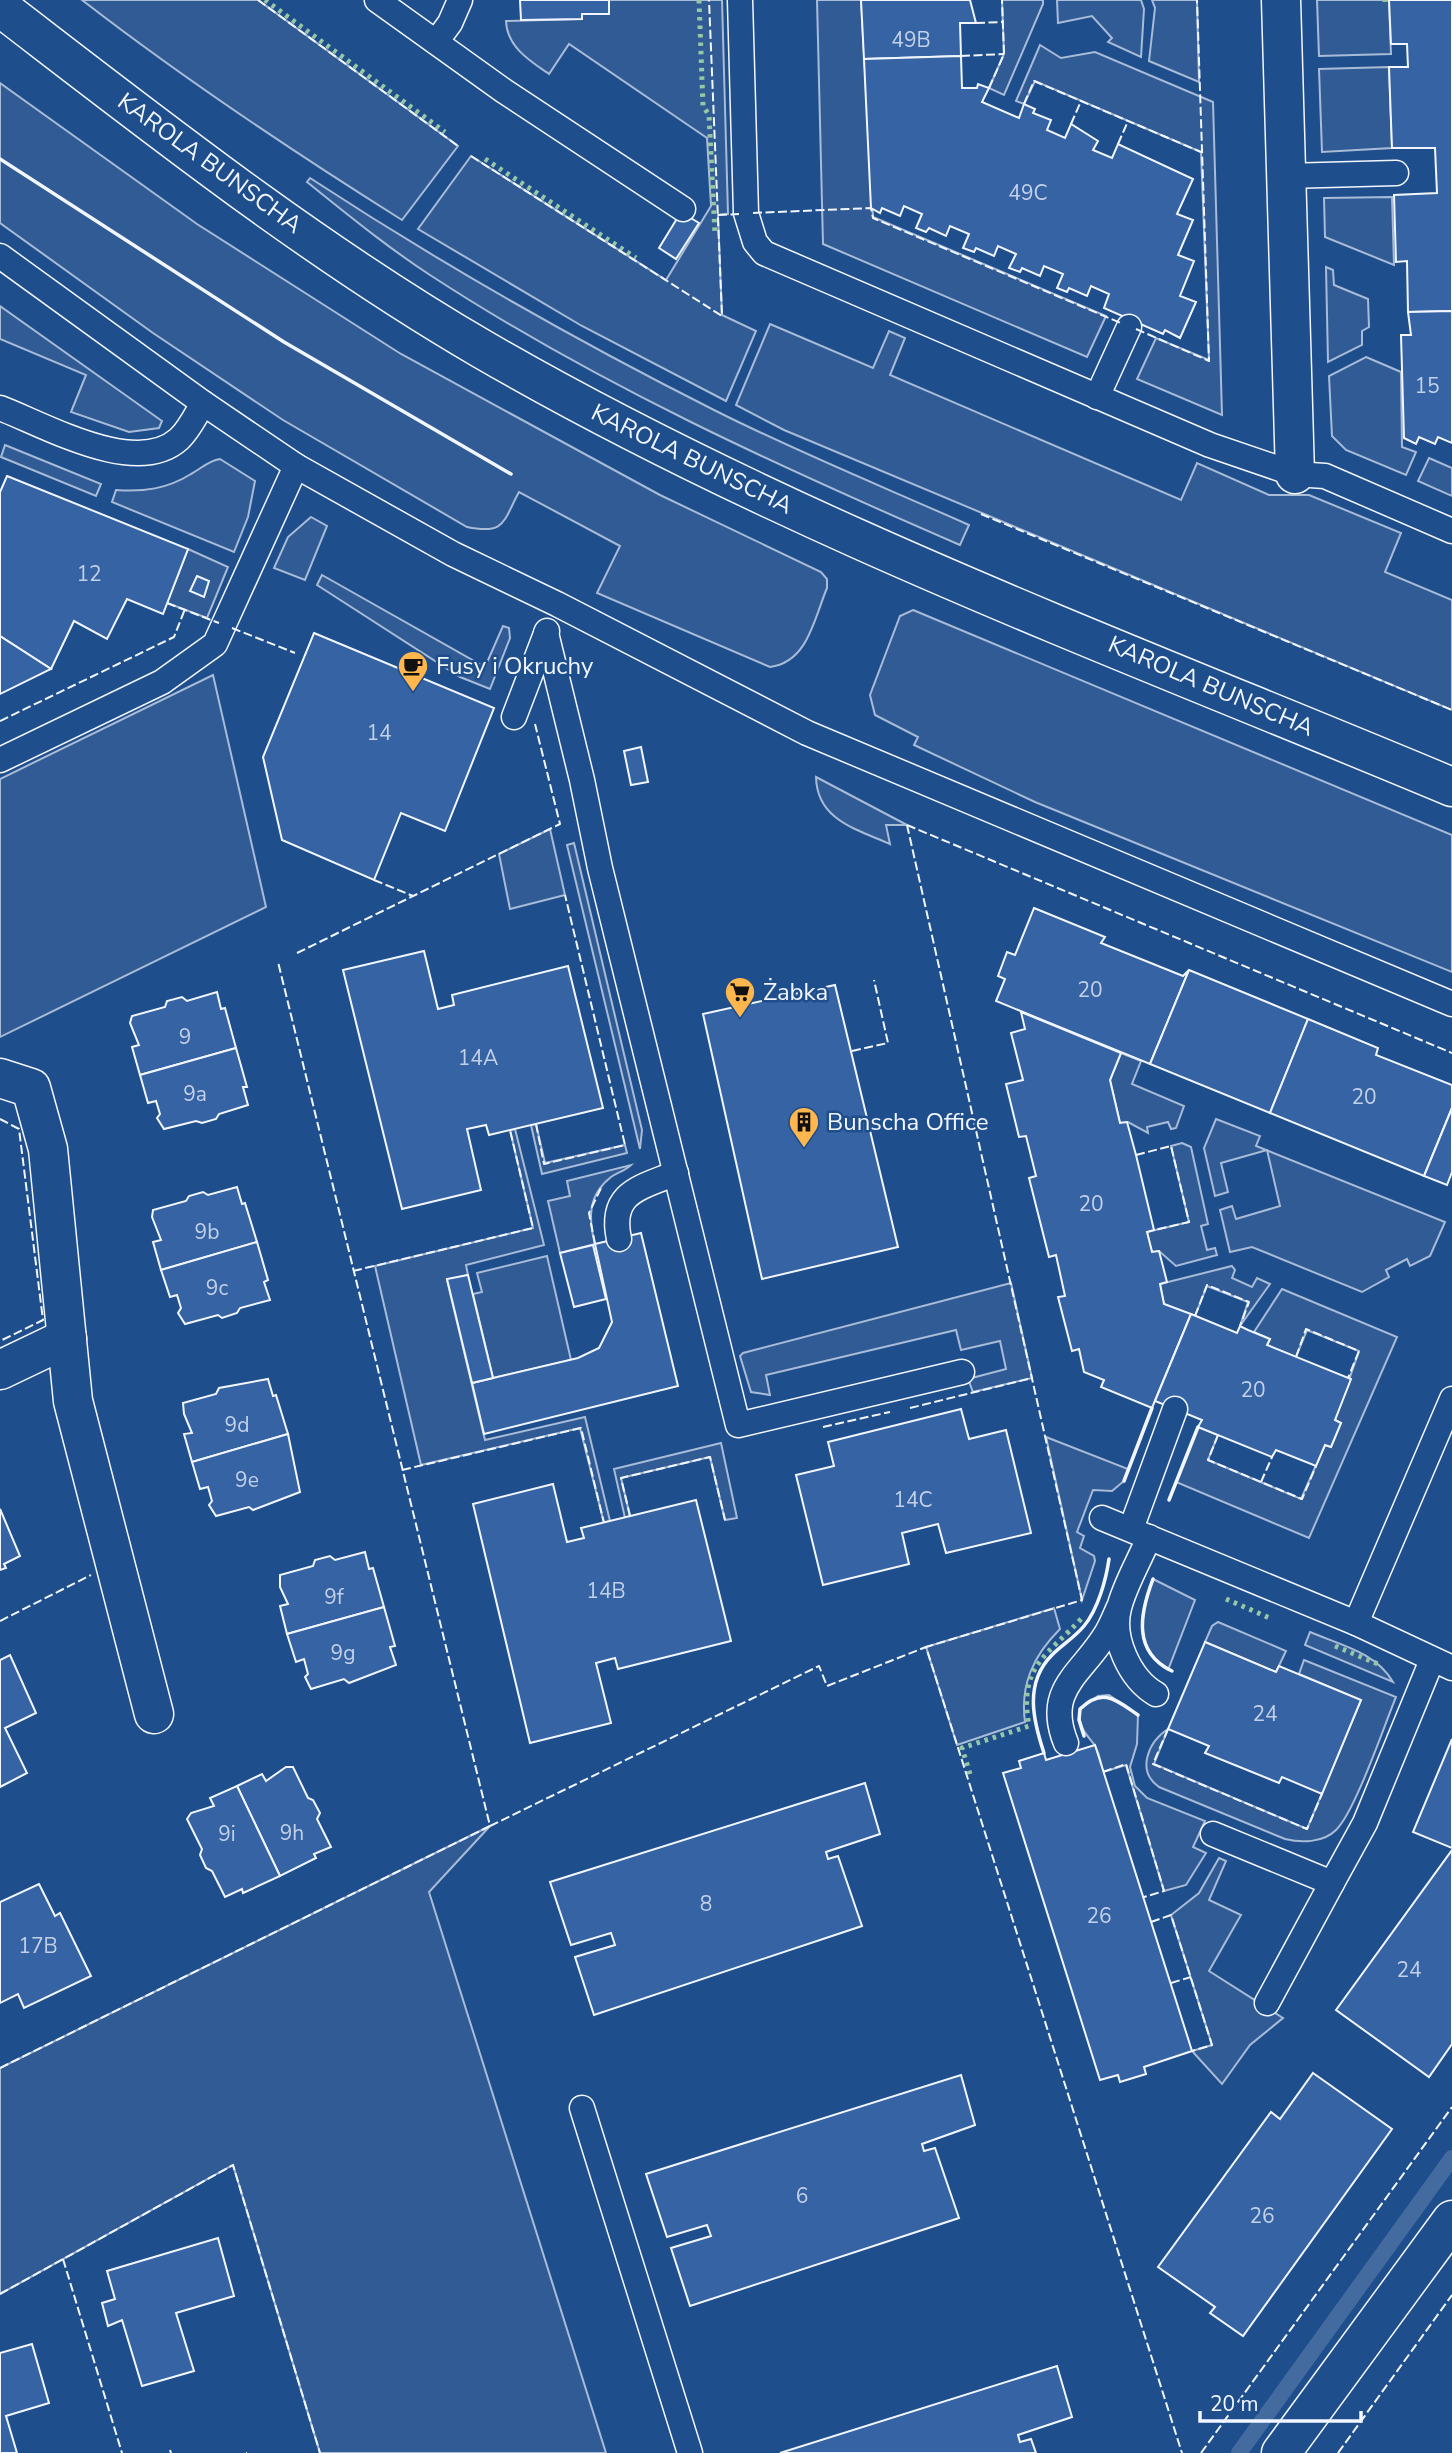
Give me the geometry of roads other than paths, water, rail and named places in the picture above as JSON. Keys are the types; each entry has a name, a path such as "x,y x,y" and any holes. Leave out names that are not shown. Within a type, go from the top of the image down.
{"main road":[{"path":"1281,0 1294,474"},
{"name":"KAROLA BUNSCHA","path":"0,7 235,183 410,306 629,429 873,545 1452,787"},
{"path":"0,1078 31,1088 48,1149 73,1401 154,1714"},
{"path":"0,1370 67,1338"},
{"path":"1281,2453 1452,2220"}],"lane":[{"path":"377,0 683,209"},
{"path":"436,42 450,23 460,0"},
{"path":"740,0 746,213 755,242 764,253 1210,445 1294,474 1325,476 1452,531"},
{"path":"1286,176 1395,173"},
{"path":"0,256 203,403 296,466 453,554 557,604 807,733 1452,1004"},
{"path":"1097,397 1129,327"},
{"path":"0,408 98,447 130,453 157,450 177,441 203,403"},
{"path":"0,760 162,682 215,644 296,466"},
{"path":"514,717 557,604"},
{"path":"546,633 582,780 600,868 738,1424 962,1371"},
{"path":"619,1239 615,1219 620,1203 631,1193 676,1173"},
{"path":"1356,1623 1452,1399"},
{"path":"1066,1743 1058,1720 1060,1700 1070,1678 1106,1635 1118,1609 1175,1409"},
{"path":"1102,1518 1356,1623 1442,1664 1365,1823 1267,2003"},
{"path":"1118,1609 1119,1636 1126,1660 1140,1684 1156,1695"},
{"path":"1213,1834 1332,1883"},
{"path":"582,2108 690,2453"}],"waterway":[{"path":"1239,2453 1452,2158"}],"place":[{"name":"Fusy i Okruchy","path":"413,693"},
{"name":"Żabka","path":"740,1019"},
{"name":"Bunscha Office","path":"804,1149"}]}
